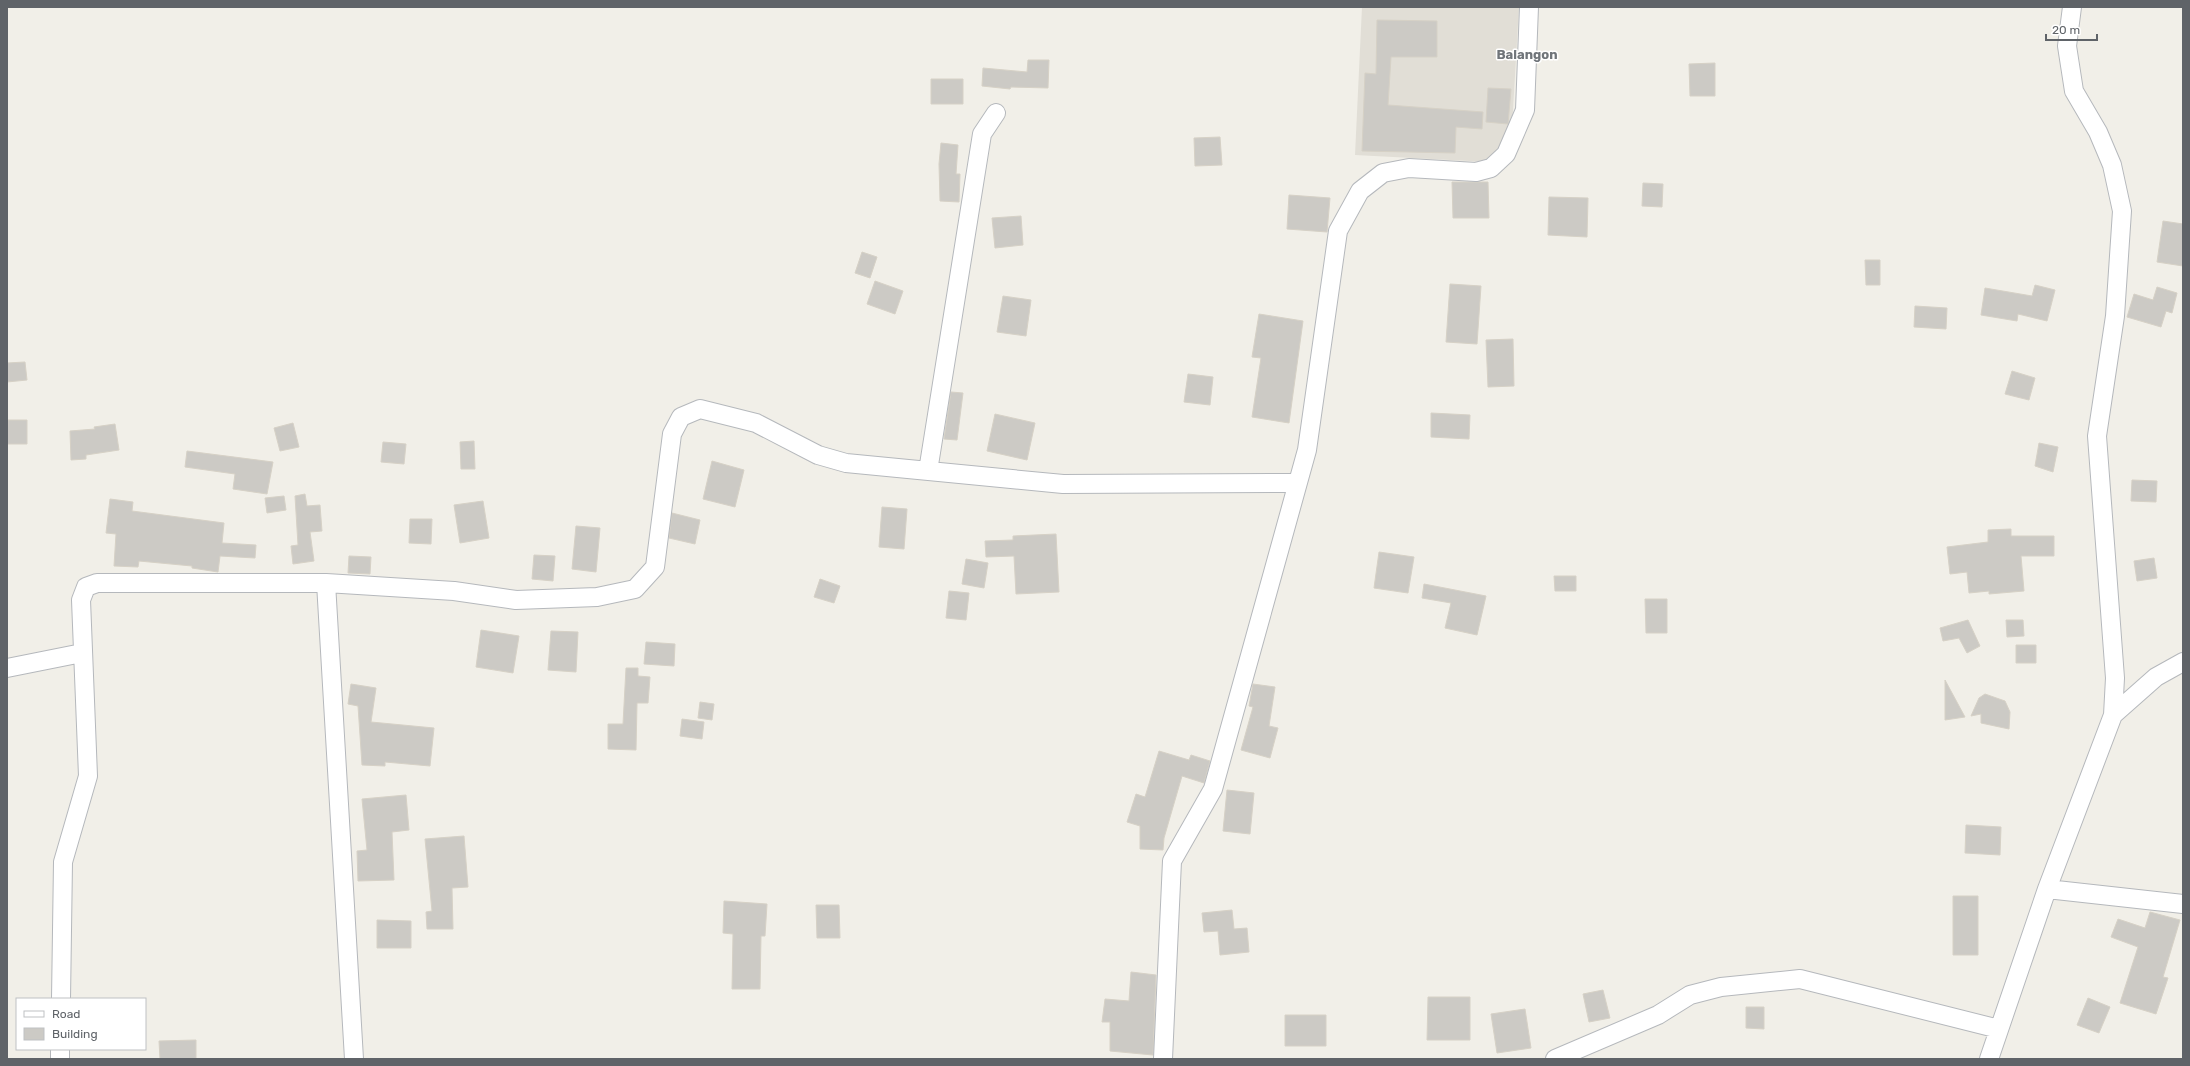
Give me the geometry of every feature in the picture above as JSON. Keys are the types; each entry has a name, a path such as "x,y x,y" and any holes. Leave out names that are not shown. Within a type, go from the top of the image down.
{"street":[{"path":"1163,1059 1172,861 1213,789 1307,450 1338,231 1360,192 1383,173 1409,168 1476,172 1492,168 1506,154 1525,110 1529,7"},
{"path":"1990,1059 2047,890 2113,715 2115,678 2097,436 2115,316 2122,211 2112,165 2098,132 2074,91 2067,46 2072,7"},
{"path":"928,471 982,134 996,113"},
{"path":"61,998 63,862 88,776 81,600 83,592 90,584 326,583 454,591 516,600 597,598 635,589 655,567 672,434 681,417 700,409 756,423 818,455 846,463 1063,484 1298,483"},
{"path":"326,583 354,1059"},
{"path":"7,668 82,653"},
{"path":"2113,715 2156,677 2183,662"},
{"path":"2047,890 2183,904"},
{"path":"1555,1059 1658,1015 1690,995 1721,987 1800,979 1999,1029"}],"shaded area":[{"path":"1362,7 1519,7 1512,127 1489,162 1355,155"}],"building":[{"path":"1377,20 1437,21 1437,57 1391,57 1388,105 1483,112 1482,129 1456,127 1455,153 1362,151 1365,73 1376,74"},
{"path":"1028,60 1049,60 1048,88 1011,87 1010,89 982,86 983,68 1027,72"},
{"path":"1715,63 1715,96 1690,96 1689,64"},
{"path":"931,79 963,79 963,104 931,104"},
{"path":"1488,88 1511,89 1508,124 1486,122"},
{"path":"1220,137 1222,165 1195,166 1194,138"},
{"path":"941,143 958,145 956,174 960,174 959,202 940,201 939,164"},
{"path":"1452,182 1488,182 1489,218 1453,218"},
{"path":"1643,183 1663,184 1662,207 1642,206"},
{"path":"1289,195 1330,198 1327,232 1287,229"},
{"path":"1549,197 1588,198 1587,237 1548,235"},
{"path":"1021,216 1023,245 995,248 992,218"},
{"path":"2163,221 2183,224 2183,266 2157,262"},
{"path":"862,252 877,257 870,278 855,273"},
{"path":"1865,260 1880,260 1880,285 1866,285"},
{"path":"875,281 903,291 895,314 867,304"},
{"path":"1450,284 1481,286 1477,344 1446,342"},
{"path":"2035,285 2055,290 2047,321 2018,314 2017,321 1981,315 1985,288 2032,296"},
{"path":"2157,287 2177,293 2172,313 2166,311 2161,327 2127,317 2134,294 2153,300"},
{"path":"1003,296 1031,300 1026,336 997,332"},
{"path":"1915,306 1947,308 1946,329 1914,327"},
{"path":"1259,314 1303,321 1289,423 1252,417 1261,358 1252,357"},
{"path":"1513,339 1514,386 1488,387 1486,340"},
{"path":"25,362 27,380 7,382 7,363"},
{"path":"2012,371 2035,378 2029,400 2005,394"},
{"path":"1188,374 1213,377 1210,405 1184,402"},
{"path":"951,392 963,393 957,440 944,439"},
{"path":"1431,413 1470,415 1469,439 1431,437"},
{"path":"995,414 1035,423 1027,460 987,451"},
{"path":"8,420 27,420 27,444 7,444"},
{"path":"293,423 299,447 280,451 274,428"},
{"path":"115,424 119,450 86,455 86,459 71,460 70,431 95,429 94,427"},
{"path":"474,441 475,469 461,469 460,442"},
{"path":"383,442 406,444 404,464 381,462"},
{"path":"2039,443 2058,447 2053,472 2035,466"},
{"path":"187,451 273,462 267,494 233,489 235,474 185,467"},
{"path":"712,461 744,470 735,507 703,499"},
{"path":"2132,480 2157,481 2156,502 2131,501"},
{"path":"305,494 307,506 320,505 322,531 310,532 314,561 293,564 291,546 298,545 295,496"},
{"path":"284,496 286,510 267,513 265,498"},
{"path":"110,499 133,502 132,511 224,523 222,543 256,545 255,558 220,556 218,572 192,568 192,566 139,561 138,567 114,566 116,534 106,533"},
{"path":"483,501 489,538 460,543 454,505"},
{"path":"882,507 907,509 904,549 879,547"},
{"path":"672,513 700,520 695,544 669,538"},
{"path":"410,519 432,519 431,544 409,543"},
{"path":"576,526 600,528 596,572 572,569"},
{"path":"2011,529 2011,536 2054,536 2054,556 2021,556 2024,591 1989,594 1989,591 1969,593 1967,572 1950,574 1947,547 1988,542 1988,530"},
{"path":"1056,534 1059,592 1016,594 1014,556 986,557 985,541 1013,540 1013,536"},
{"path":"1379,552 1414,557 1408,593 1374,588"},
{"path":"534,555 555,556 553,581 532,579"},
{"path":"349,556 371,557 370,574 348,573"},
{"path":"2154,558 2157,578 2137,581 2134,561"},
{"path":"966,559 988,563 984,588 962,584"},
{"path":"1554,576 1576,576 1576,591 1555,591"},
{"path":"820,579 840,586 834,603 814,597"},
{"path":"1424,584 1486,596 1477,635 1445,628 1451,603 1422,598"},
{"path":"949,591 969,593 966,620 946,618"},
{"path":"1645,599 1667,599 1667,633 1646,633"},
{"path":"1968,620 1980,646 1967,653 1959,638 1943,641 1940,628"},
{"path":"2006,620 2023,620 2024,636 2007,637"},
{"path":"481,630 519,636 513,673 476,667"},
{"path":"551,631 578,632 576,672 548,670"},
{"path":"646,642 675,644 674,666 644,664"},
{"path":"2016,645 2036,645 2036,663 2016,663"},
{"path":"626,668 638,668 638,676 650,677 648,703 637,703 636,750 608,749 608,724 623,724"},
{"path":"1945,680 1965,717 1945,720"},
{"path":"351,684 376,688 371,722 434,728 430,766 385,762 385,766 362,765 358,706 348,704"},
{"path":"1253,684 1275,687 1269,726 1278,728 1270,758 1241,750 1253,707 1249,706"},
{"path":"1985,694 2005,701 2010,712 2009,729 1981,723 1981,714 1971,716 1979,698"},
{"path":"700,702 714,704 712,720 698,718"},
{"path":"682,719 704,722 702,739 680,736"},
{"path":"1159,751 1189,760 1191,755 1210,761 1204,783 1182,776 1164,838 1163,850 1140,849 1140,826 1127,822 1136,794 1145,797"},
{"path":"1227,790 1254,793 1250,834 1223,831"},
{"path":"406,795 409,830 392,832 394,880 358,881 357,851 367,850 362,799"},
{"path":"1966,825 2001,827 2000,855 1965,853"},
{"path":"464,836 468,887 452,888 453,929 427,929 426,912 432,911 425,839"},
{"path":"1953,896 1978,896 1978,955 1953,955"},
{"path":"724,901 767,904 765,936 761,936 760,989 732,989 733,934 723,933"},
{"path":"816,905 839,905 840,938 817,938"},
{"path":"1232,910 1234,929 1247,928 1249,952 1220,955 1218,931 1204,932 1202,913"},
{"path":"2150,912 2180,920 2163,977 2168,978 2156,1014 2120,1003 2138,947 2111,937 2118,919 2145,928"},
{"path":"377,920 411,921 411,948 377,948"},
{"path":"1131,972 1156,975 1153,1055 1110,1051 1110,1022 1102,1022 1105,999 1129,1001"},
{"path":"1603,990 1610,1018 1589,1022 1583,994"},
{"path":"1428,997 1470,997 1470,1040 1427,1040"},
{"path":"2088,998 2110,1007 2099,1033 2077,1025"},
{"path":"1746,1007 1764,1007 1764,1029 1746,1028"},
{"path":"1525,1009 1531,1048 1497,1053 1491,1014"},
{"path":"1285,1015 1326,1015 1326,1046 1285,1046"},
{"path":"196,1040 196,1059 160,1059 159,1041"}],"district":[{"name":"Balangon","path":"1527,54"}]}
